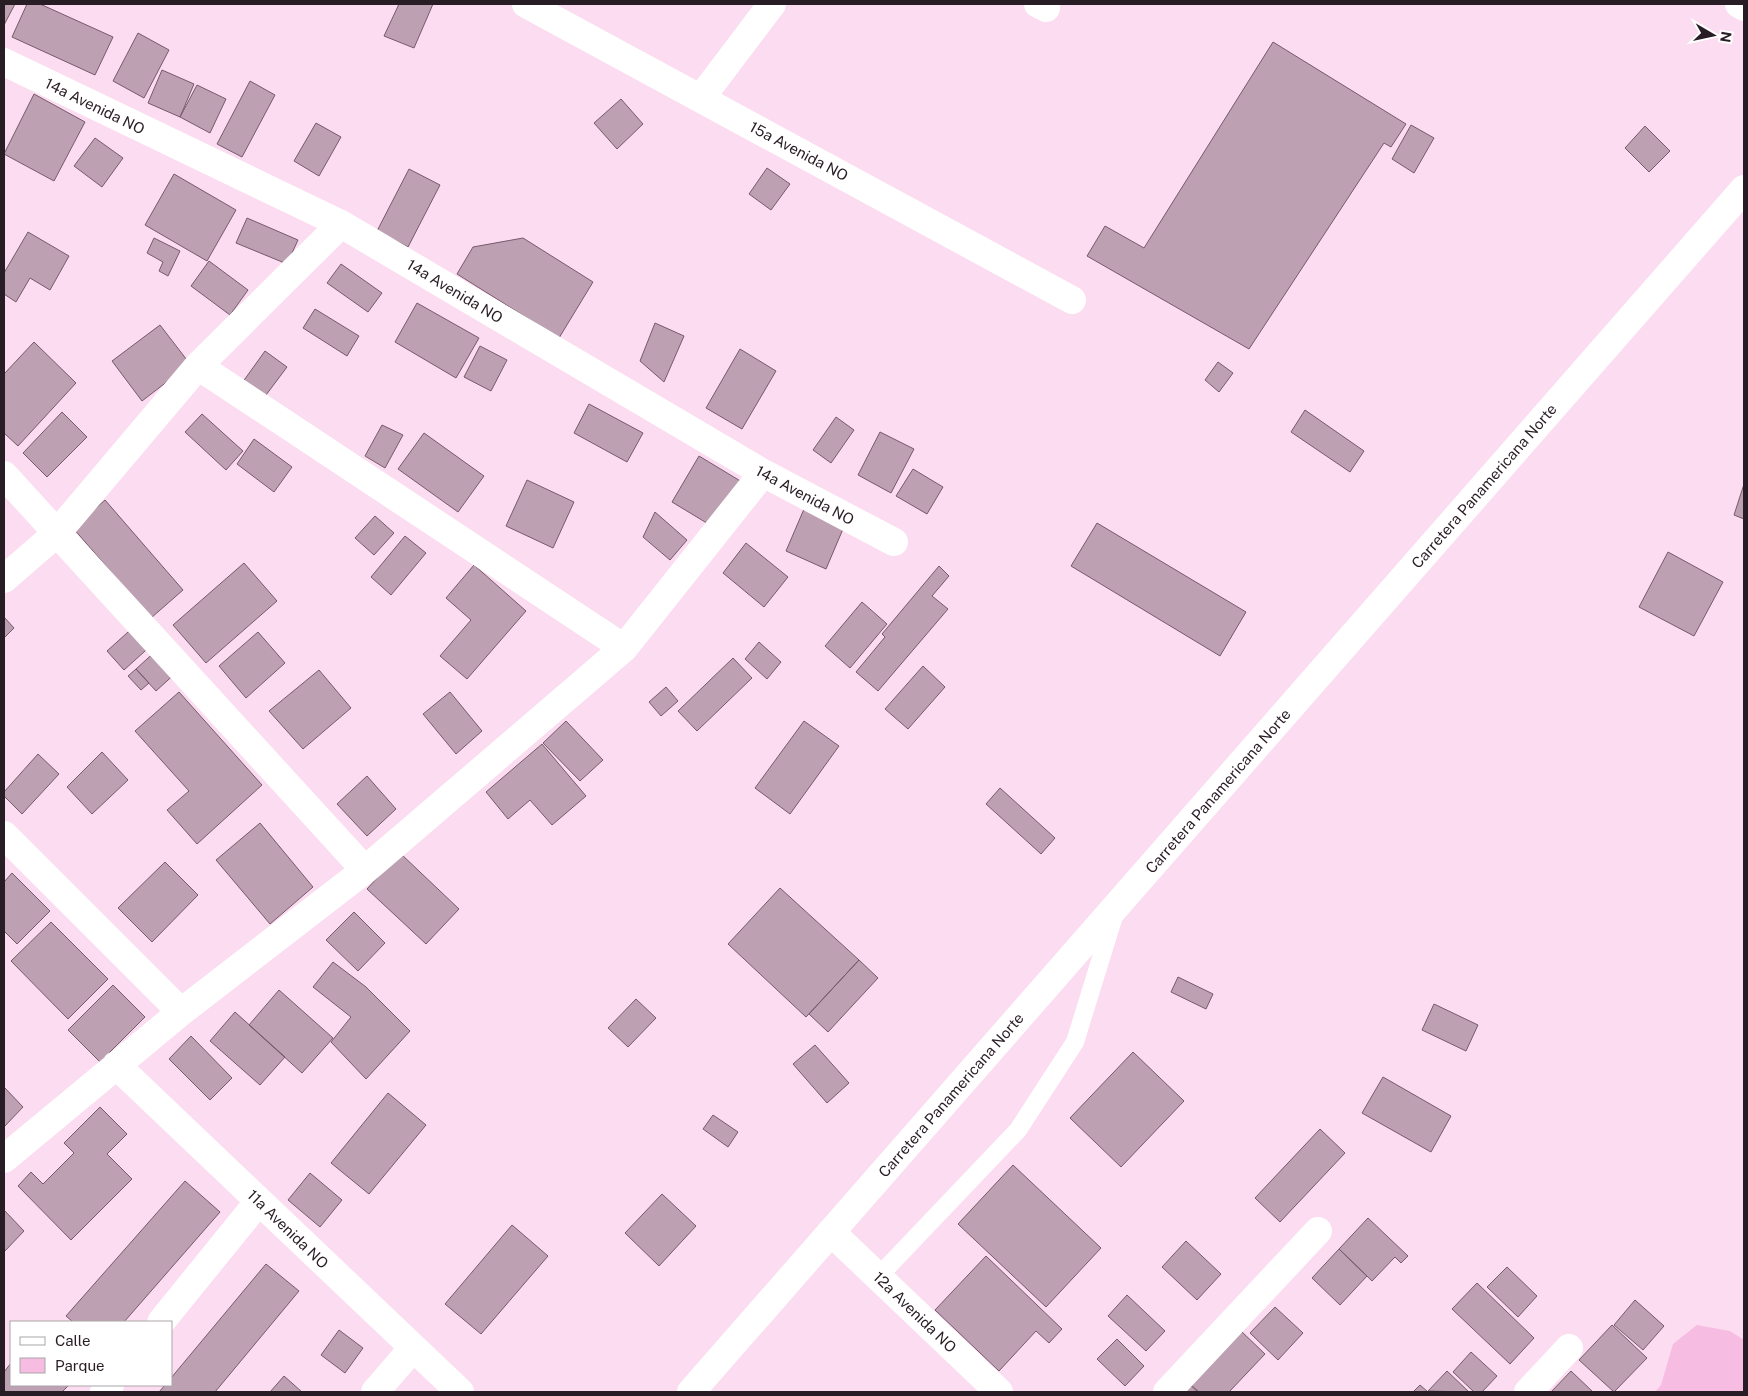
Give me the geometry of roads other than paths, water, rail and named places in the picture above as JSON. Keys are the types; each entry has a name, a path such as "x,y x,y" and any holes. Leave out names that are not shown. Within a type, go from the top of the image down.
{"main road":[{"name":"15a Avenida NO","path":"526,4 1072,300"},
{"path":"701,98 772,4"},
{"path":"1739,4 1744,7"},
{"name":"14a Avenida NO","path":"4,62 341,224 762,473 894,542"},
{"name":"Carretera Panamericana Norte","path":"691,1392 1744,189"},
{"path":"4,579 57,533 198,366 341,224"},
{"path":"198,366 624,648"},
{"path":"4,1159 181,1012 365,870 624,648 762,473"},
{"path":"4,475 365,870"},
{"path":"4,835 181,1012"},
{"name":"11a Avenida NO","path":"116,1065 460,1392"},
{"path":"162,1321 259,1201"},
{"path":"1167,1392 1318,1231"},
{"name":"12a Avenida NO","path":"831,1232 999,1392"},
{"path":"375,1392 413,1348"},
{"path":"1528,1392 1569,1348"}],"lane":[{"path":"878,1277 1018,1130 1075,1042 1117,906"}]}
